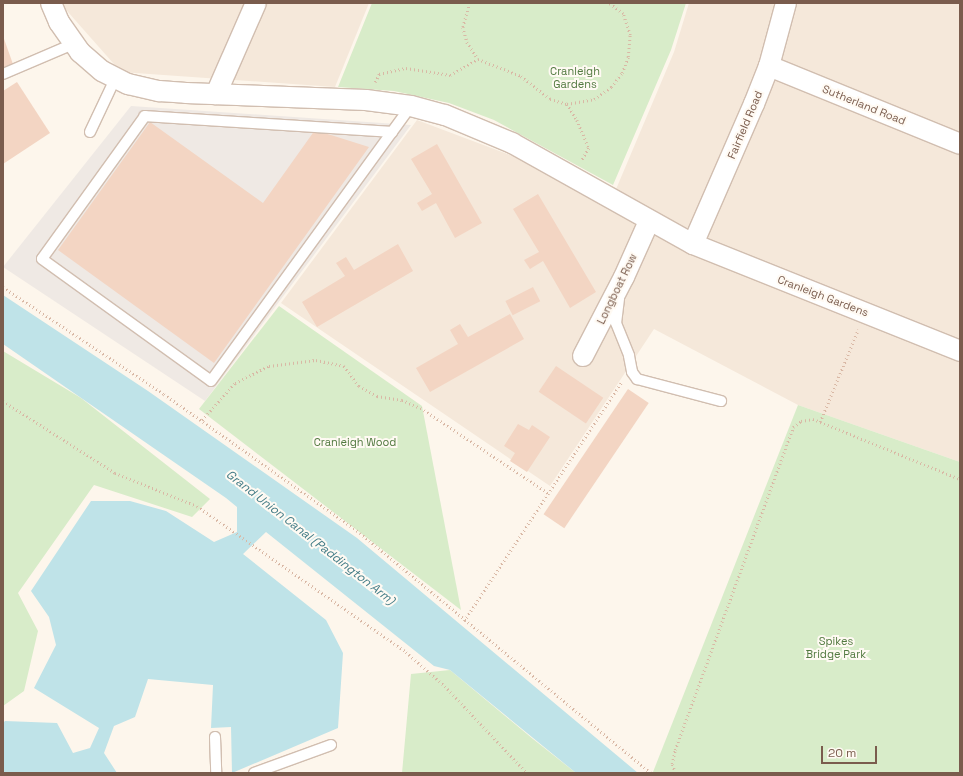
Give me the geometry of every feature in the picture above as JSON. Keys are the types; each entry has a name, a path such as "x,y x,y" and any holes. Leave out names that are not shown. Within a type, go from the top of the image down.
{"street":[{"name":"Cranleigh Gardens","path":"51,3 58,22 73,44 92,64 114,78 159,92 366,100 411,106 445,115 486,131 573,176 649,221 693,244 866,312 960,351"},
{"path":"216,94 256,3"},
{"name":"Fairfield Road","path":"693,244 769,66 786,3"},
{"name":"Sutherland Road","path":"769,66 960,144"},
{"name":"Longboat Row","path":"583,356 624,277 649,221"}],"lane":[{"path":"3,74 73,44"},
{"path":"90,132 114,78"},
{"path":"392,132 145,116 42,259 211,381 411,106"},
{"path":"624,277 616,323 629,356 631,368 637,379 721,401"},
{"path":"215,737 216,773"},
{"path":"254,773 331,745"}],"path":[{"path":"470,3 463,27 467,42 478,59 521,76 550,99 567,104 594,98 611,87 622,73 628,58 630,35 623,14 609,3"},
{"path":"366,100 379,74 406,68 450,75 478,59"},
{"path":"567,104 577,120 589,148 573,176"},
{"path":"3,287 202,420 360,533 651,773"},
{"path":"820,422 866,312"},
{"path":"202,420 235,383 269,366 316,360 344,366 359,386 377,396 402,400 424,410 548,493"},
{"path":"464,620 631,368"},
{"path":"3,401 115,473 198,506 406,652 445,686 527,773"},
{"path":"675,773 672,764 675,750 792,427 801,421 813,419 960,479"}],"shaded area":[{"path":"60,3 369,3 335,87 121,72"},
{"path":"689,3 960,3 960,462 798,405 654,329 550,486 281,303 417,120 614,194 674,52"},
{"path":"131,106 411,125 205,401 3,267"}],"green space":[{"name":"Cranleigh Gardens","path":"372,3 686,3 671,50 613,185 494,120 449,103 394,91 338,87"},
{"name":"Cranleigh Wood","path":"279,306 422,406 461,610 199,409"},
{"path":"3,351 81,398 210,499 192,517 94,485 18,593 38,631 24,691 3,706"},
{"name":"Spikes Bridge Park","path":"798,405 960,462 960,773 653,772"},
{"path":"450,670 576,773 402,773 411,674"}],"water":[{"name":"Grand Union Canal (Paddington Arm)","path":"3,295 148,391 357,538 638,773 576,773 450,670 434,666 266,532 243,554 326,620 343,653 338,728 232,773 231,727 211,728 213,685 148,679 135,717 114,726 104,753 117,773 3,773 3,723 5,721 57,723 73,753 90,748 99,728 34,688 56,645 49,617 31,591 91,501 130,501 166,511 214,542 237,532 237,507 3,344"}],"building":[{"path":"3,36 14,67 3,71"},
{"path":"17,82 50,133 3,164 3,91"},
{"path":"150,122 263,203 315,130 369,147 214,363 58,250"},
{"path":"437,144 482,223 455,238 436,203 422,211 417,203 432,194 411,159"},
{"path":"538,194 596,292 570,308 543,261 530,269 524,260 539,252 513,209"},
{"path":"398,244 413,271 317,327 302,302 345,276 336,263 346,257 354,270"},
{"path":"533,287 540,301 513,315 505,301"},
{"path":"510,314 524,339 430,392 416,368 458,344 450,330 460,324 468,337"},
{"path":"556,366 603,398 586,424 539,392"},
{"path":"628,389 649,403 564,528 544,514"},
{"path":"518,424 529,430 532,425 550,437 527,472 510,461 515,453 504,446"}]}
